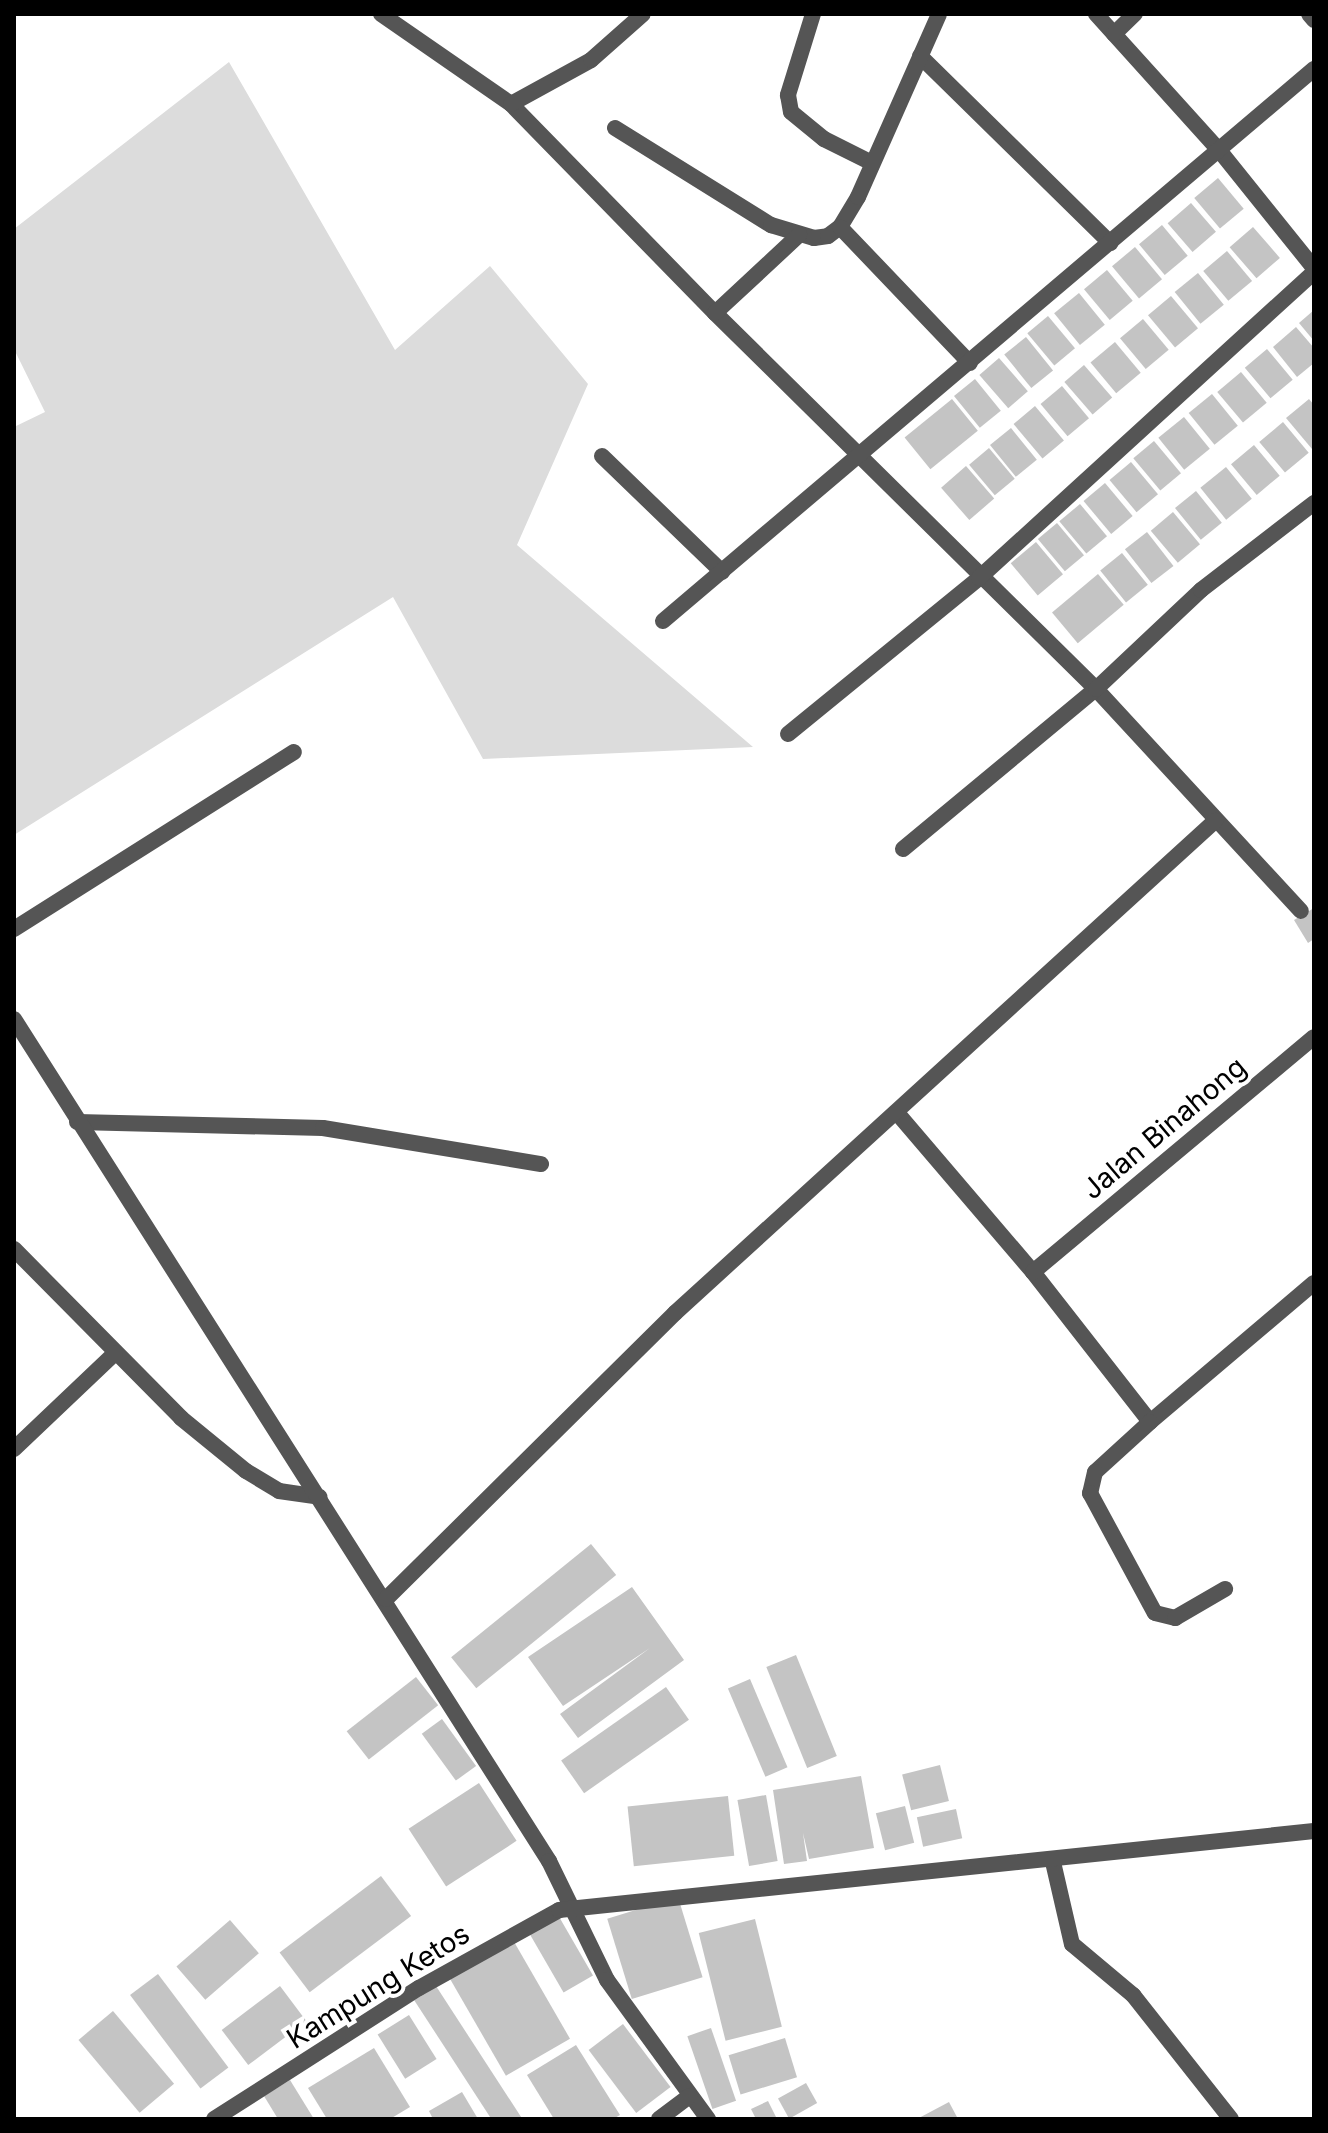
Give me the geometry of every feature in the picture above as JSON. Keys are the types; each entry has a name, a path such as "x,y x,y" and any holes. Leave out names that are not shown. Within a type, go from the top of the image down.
{"street":[{"path":"381,14 511,104 979,578 1096,689 1301,911"},
{"path":"511,104 591,60 643,14"},
{"path":"813,14 788,95 791,112 824,139 872,163"},
{"path":"615,128 744,211 799,235 828,236 840,227 872,163 939,14"},
{"path":"788,734 979,578 1314,270 1219,150 1096,14"},
{"path":"1114,34 1135,14"},
{"path":"1309,14 1314,20"},
{"path":"920,56 1110,243"},
{"path":"663,621 861,457 1314,69"},
{"path":"840,227 970,363"},
{"path":"715,313 799,235"},
{"path":"602,456 722,572"},
{"path":"903,849 1096,689 1201,590 1314,503"},
{"path":"14,929 294,752"},
{"path":"386,1599 675,1313 898,1114 1215,821"},
{"path":"14,1019 77,1122 386,1599 574,1907 607,1980 708,2119"},
{"name":"Jalan Binahong","path":"1033,1272 1314,1037"},
{"path":"898,1114 1033,1272 1150,1422"},
{"path":"77,1122 323,1128 541,1164"},
{"path":"14,1249 181,1418 246,1471 279,1491 320,1497"},
{"path":"1225,1589 1175,1618 1155,1613 1090,1493 1095,1472 1150,1422 1312,1289"},
{"path":"14,1449 115,1353"},
{"name":"Kampung Ketos","path":"214,2119 508,1935 574,1907 1053,1862 1314,1831"},
{"path":"1053,1862 1072,1944 1133,1995 1231,2119"},
{"path":"659,2119 689,2096"}],"shaded area":[{"path":"229,62 395,350 490,266 588,384 517,545 753,747 483,759 393,597 14,835 14,427 45,412 14,349 14,229"}],"building":[{"path":"1218,178 1244,209 1220,229 1194,198"},
{"path":"1191,203 1216,232 1193,252 1168,223"},
{"path":"1162,225 1188,256 1165,275 1139,244"},
{"path":"1253,227 1280,258 1257,278 1230,247"},
{"path":"1135,247 1162,279 1139,298 1112,266"},
{"path":"1227,251 1252,281 1228,301 1203,271"},
{"path":"1107,270 1133,301 1110,320 1084,289"},
{"path":"1198,273 1224,305 1200,324 1175,292"},
{"path":"1079,293 1105,325 1080,345 1054,313"},
{"path":"1171,296 1198,328 1175,347 1148,315"},
{"path":"1314,310 1314,341 1299,323"},
{"path":"1048,316 1075,348 1054,366 1027,333"},
{"path":"1143,319 1169,350 1146,369 1120,338"},
{"path":"1296,327 1314,348 1314,363 1297,377 1273,347"},
{"path":"1026,337 1053,370 1031,388 1004,355"},
{"path":"1115,342 1141,373 1116,393 1090,363"},
{"path":"1267,349 1293,380 1270,398 1245,368"},
{"path":"999,358 1028,391 1008,408 979,375"},
{"path":"1084,365 1112,397 1093,415 1064,382"},
{"path":"1241,372 1267,403 1243,423 1217,392"},
{"path":"975,379 1001,411 980,428 954,396"},
{"path":"1062,386 1089,418 1068,436 1041,404"},
{"path":"1212,394 1238,426 1214,445 1189,413"},
{"path":"952,399 978,431 930,469 905,437"},
{"path":"1309,399 1314,405 1312,449 1286,418"},
{"path":"1035,406 1064,440 1042,458 1014,424"},
{"path":"1184,417 1210,449 1184,470 1158,438"},
{"path":"1283,422 1309,453 1285,473 1259,442"},
{"path":"1011,428 1037,460 1016,477 990,445"},
{"path":"1154,441 1181,473 1160,491 1133,458"},
{"path":"1254,445 1280,476 1257,495 1231,464"},
{"path":"989,448 1015,479 995,495 969,465"},
{"path":"1131,462 1158,494 1137,512 1110,480"},
{"path":"966,466 994,498 969,520 941,488"},
{"path":"1226,467 1252,499 1226,520 1200,488"},
{"path":"1105,483 1133,516 1111,534 1084,501"},
{"path":"1196,491 1222,523 1201,540 1175,508"},
{"path":"1080,504 1107,536 1086,554 1059,521"},
{"path":"1173,512 1200,544 1178,563 1151,531"},
{"path":"1057,523 1084,555 1065,571 1038,539"},
{"path":"1147,532 1173,566 1151,583 1125,549"},
{"path":"1036,542 1063,574 1038,595 1011,563"},
{"path":"1122,553 1148,585 1126,602 1100,571"},
{"path":"1098,574 1124,605 1078,643 1052,613"},
{"path":"1314,908 1314,939 1308,943 1294,920"},
{"path":"591,1544 616,1575 476,1688 451,1657"},
{"path":"632,1587 684,1660 578,1738 560,1714 650,1648 563,1706 528,1657"},
{"path":"796,1655 837,1756 807,1768 766,1667"},
{"path":"416,1677 438,1705 369,1760 347,1731"},
{"path":"750,1679 788,1767 765,1777 728,1688"},
{"path":"666,1687 689,1720 584,1793 561,1760"},
{"path":"442,1719 476,1766 456,1781 422,1734"},
{"path":"940,1765 949,1801 911,1810 902,1774"},
{"path":"861,1776 874,1848 809,1859 803,1833 807,1861 784,1864 773,1790"},
{"path":"479,1783 517,1841 446,1887 409,1829"},
{"path":"766,1795 778,1861 749,1866 737,1800"},
{"path":"728,1796 734,1856 634,1866 628,1807"},
{"path":"905,1806 914,1843 885,1850 876,1813"},
{"path":"956,1809 962,1838 923,1847 917,1817"},
{"path":"381,1876 411,1916 310,1992 280,1952"},
{"path":"678,1897 703,1977 632,1999 607,1919"},
{"path":"558,1915 593,1976 564,1993 529,1932"},
{"path":"755,1919 782,2027 726,2041 699,1933"},
{"path":"230,1920 259,1953 205,2000 176,1967"},
{"path":"513,1940 570,2039 506,2076 449,1977"},
{"path":"158,1974 228,2067 200,2089 130,1995"},
{"path":"280,1986 306,2021 248,2065 222,2030"},
{"path":"436,1986 522,2119 491,2119 414,2000"},
{"path":"113,2011 174,2084 140,2113 79,2040"},
{"path":"409,2015 437,2059 405,2079 378,2035"},
{"path":"623,2024 671,2087 636,2113 589,2050"},
{"path":"711,2028 736,2101 712,2109 687,2036"},
{"path":"785,2038 797,2077 741,2094 729,2055"},
{"path":"576,2045 620,2115 613,2119 554,2119 527,2075"},
{"path":"374,2048 410,2107 390,2119 327,2119 308,2088"},
{"path":"290,2080 314,2119 278,2119 264,2096"},
{"path":"806,2083 817,2103 789,2119 778,2099"},
{"path":"462,2092 478,2119 433,2119 429,2111"},
{"path":"768,2101 777,2119 756,2119 751,2109"},
{"path":"949,2102 958,2119 917,2119"}]}
